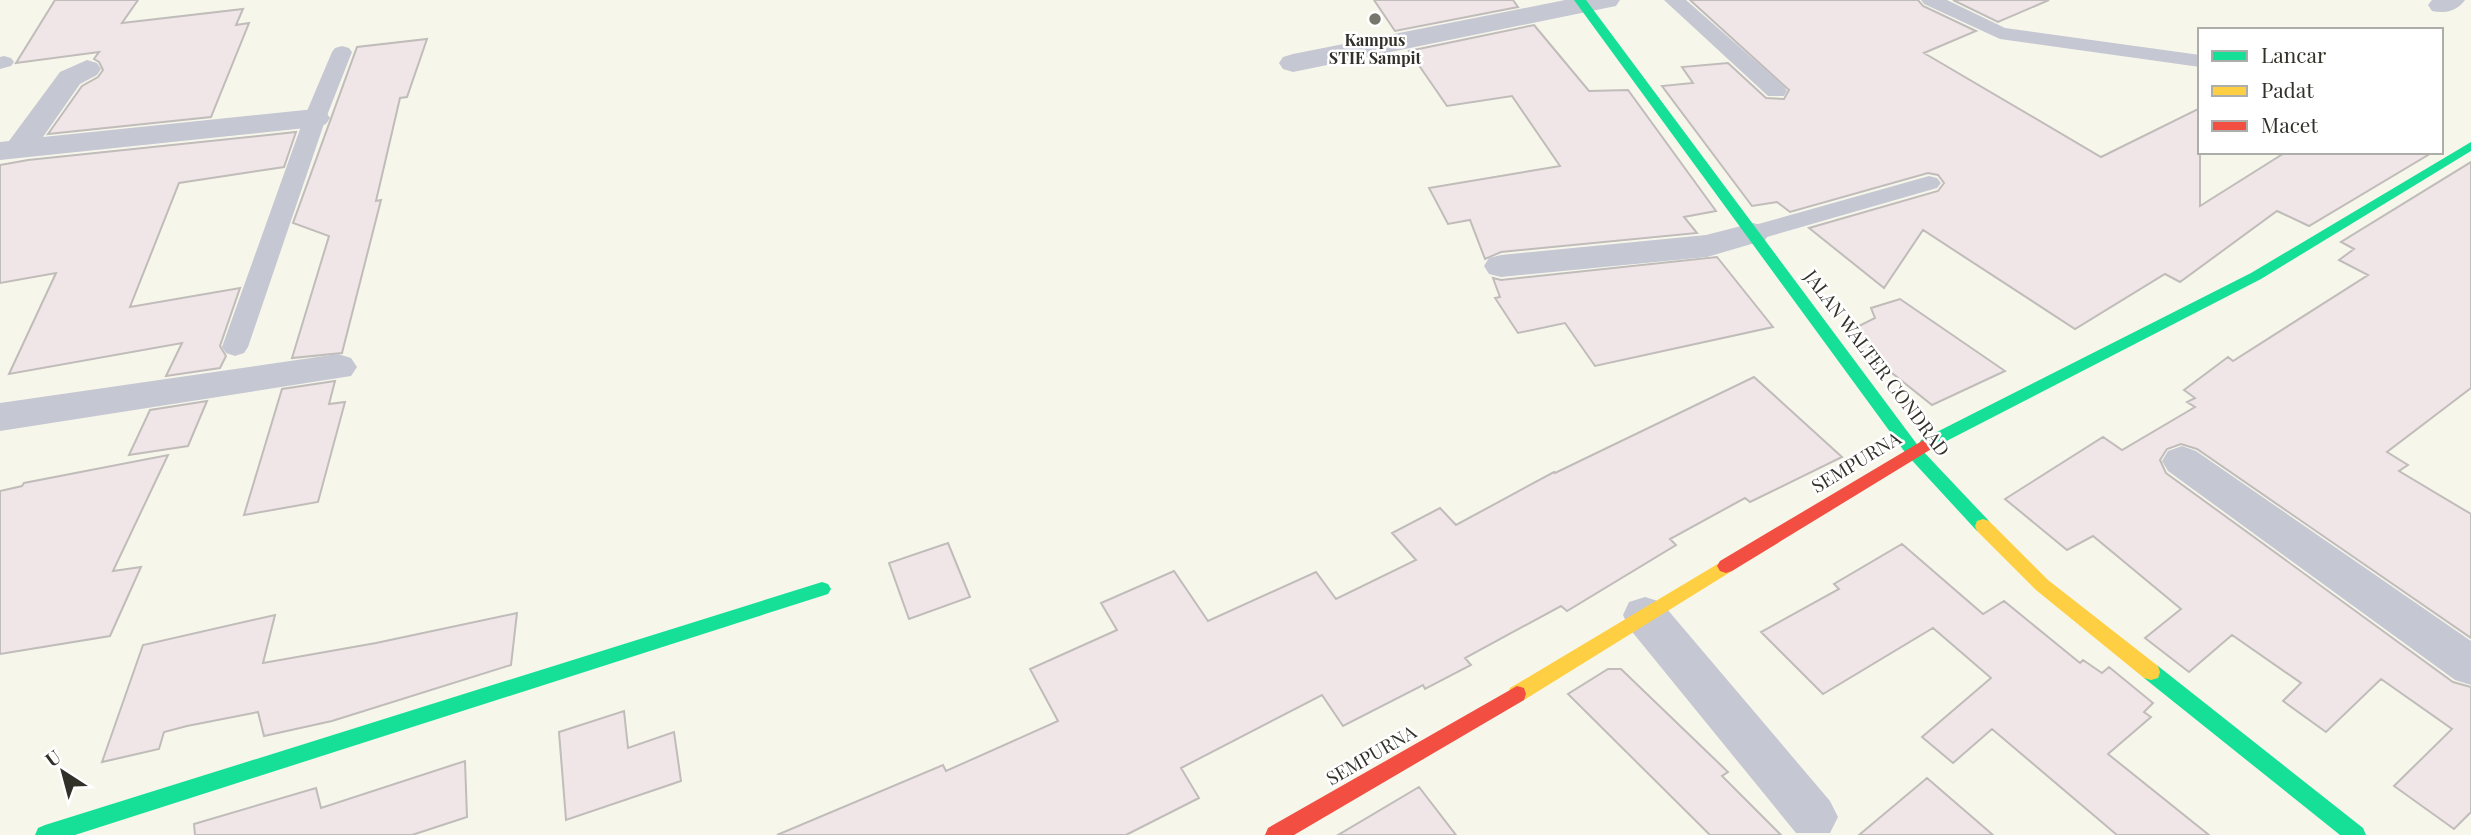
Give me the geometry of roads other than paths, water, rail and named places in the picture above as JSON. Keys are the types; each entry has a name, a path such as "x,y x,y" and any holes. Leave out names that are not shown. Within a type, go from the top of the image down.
{"street":[{"path":"1293,63 1591,2"},
{"name":"JALAN WALTER CONDRAD","path":"1591,2 1753,233 1913,451 2013,558 2042,585 2356,835"},
{"path":"9,150 70,78 87,69"},
{"path":"9,150 315,118"},
{"name":"SEMPURNA","path":"1275,835 1501,704 1913,451 2256,276 2471,146"},
{"path":"1502,266 1707,246 1753,233"},
{"path":"0,417 338,367"},
{"path":"2182,461 2471,666"},
{"path":"46,835 822,589"},
{"path":"1645,615 1813,817"}],"lane":[{"path":"1674,0 1776,91"},
{"path":"1931,0 2000,33 2198,61"},
{"path":"235,347 315,118 342,52"},
{"path":"1753,233 1929,183"}],"place":[{"name":"Kampus STIE Sampit","path":"1375,19"}]}
